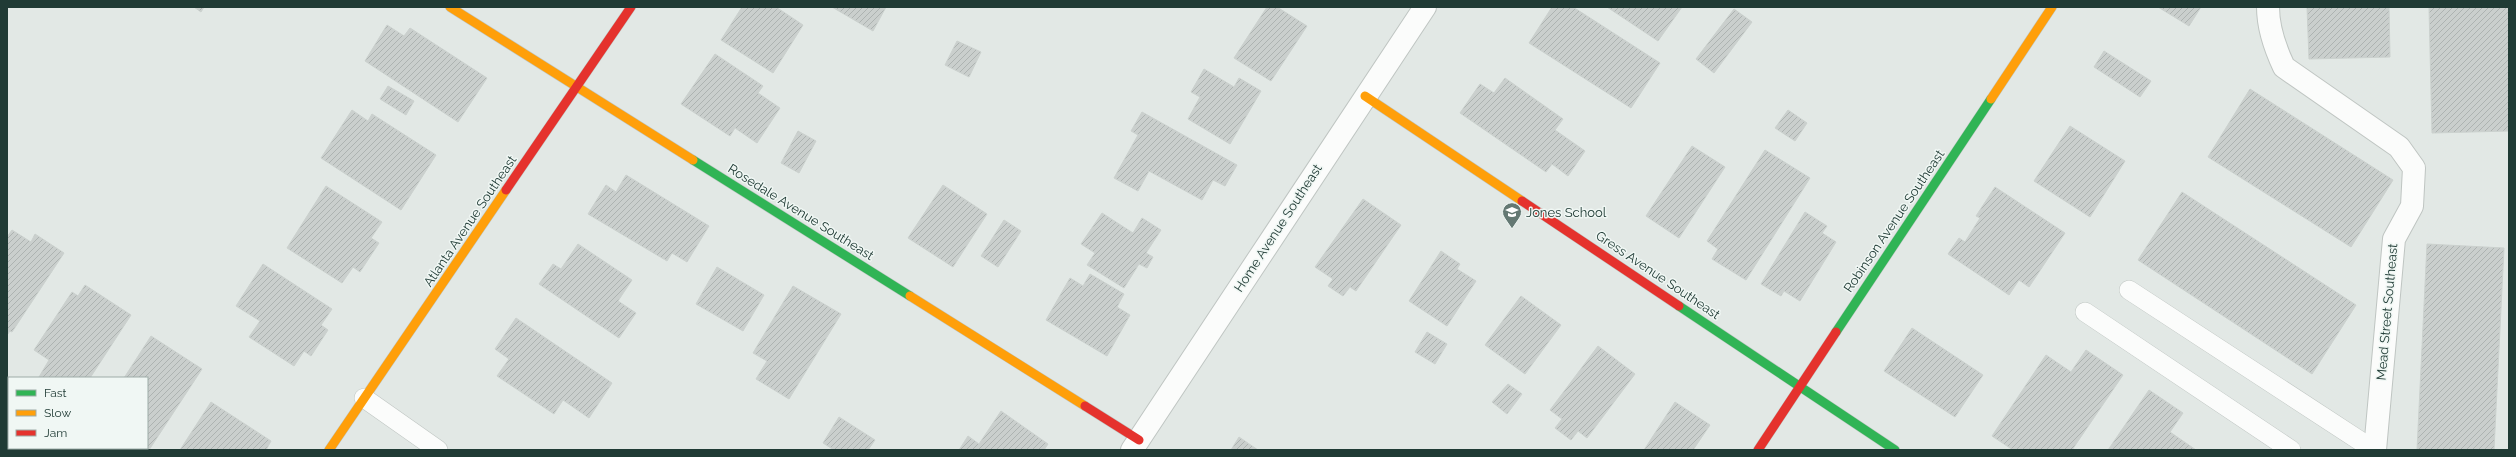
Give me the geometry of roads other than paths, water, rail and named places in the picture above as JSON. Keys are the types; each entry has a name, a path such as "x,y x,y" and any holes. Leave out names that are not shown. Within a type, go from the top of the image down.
{"street":[{"name":"Rosedale Avenue Southeast","path":"450,7 1135,445"},
{"name":"Atlanta Avenue Southeast","path":"329,450 632,7"},
{"name":"Home Avenue Southeast","path":"1135,445 1425,7"},
{"name":"Robinson Avenue Southeast","path":"1758,450 2052,7"},
{"name":"Mead Street Southeast","path":"2268,7 2268,20 2276,49 2284,67 2399,146 2414,168 2412,206 2394,239 2374,450"},
{"name":"Gress Avenue Southeast","path":"1366,96 1896,450"}],"lane":[{"path":"2129,290 2374,450"},
{"path":"2085,312 2291,450"},
{"path":"364,398 438,450"}],"place":[{"name":"Jones School","path":"1512,229"}]}
